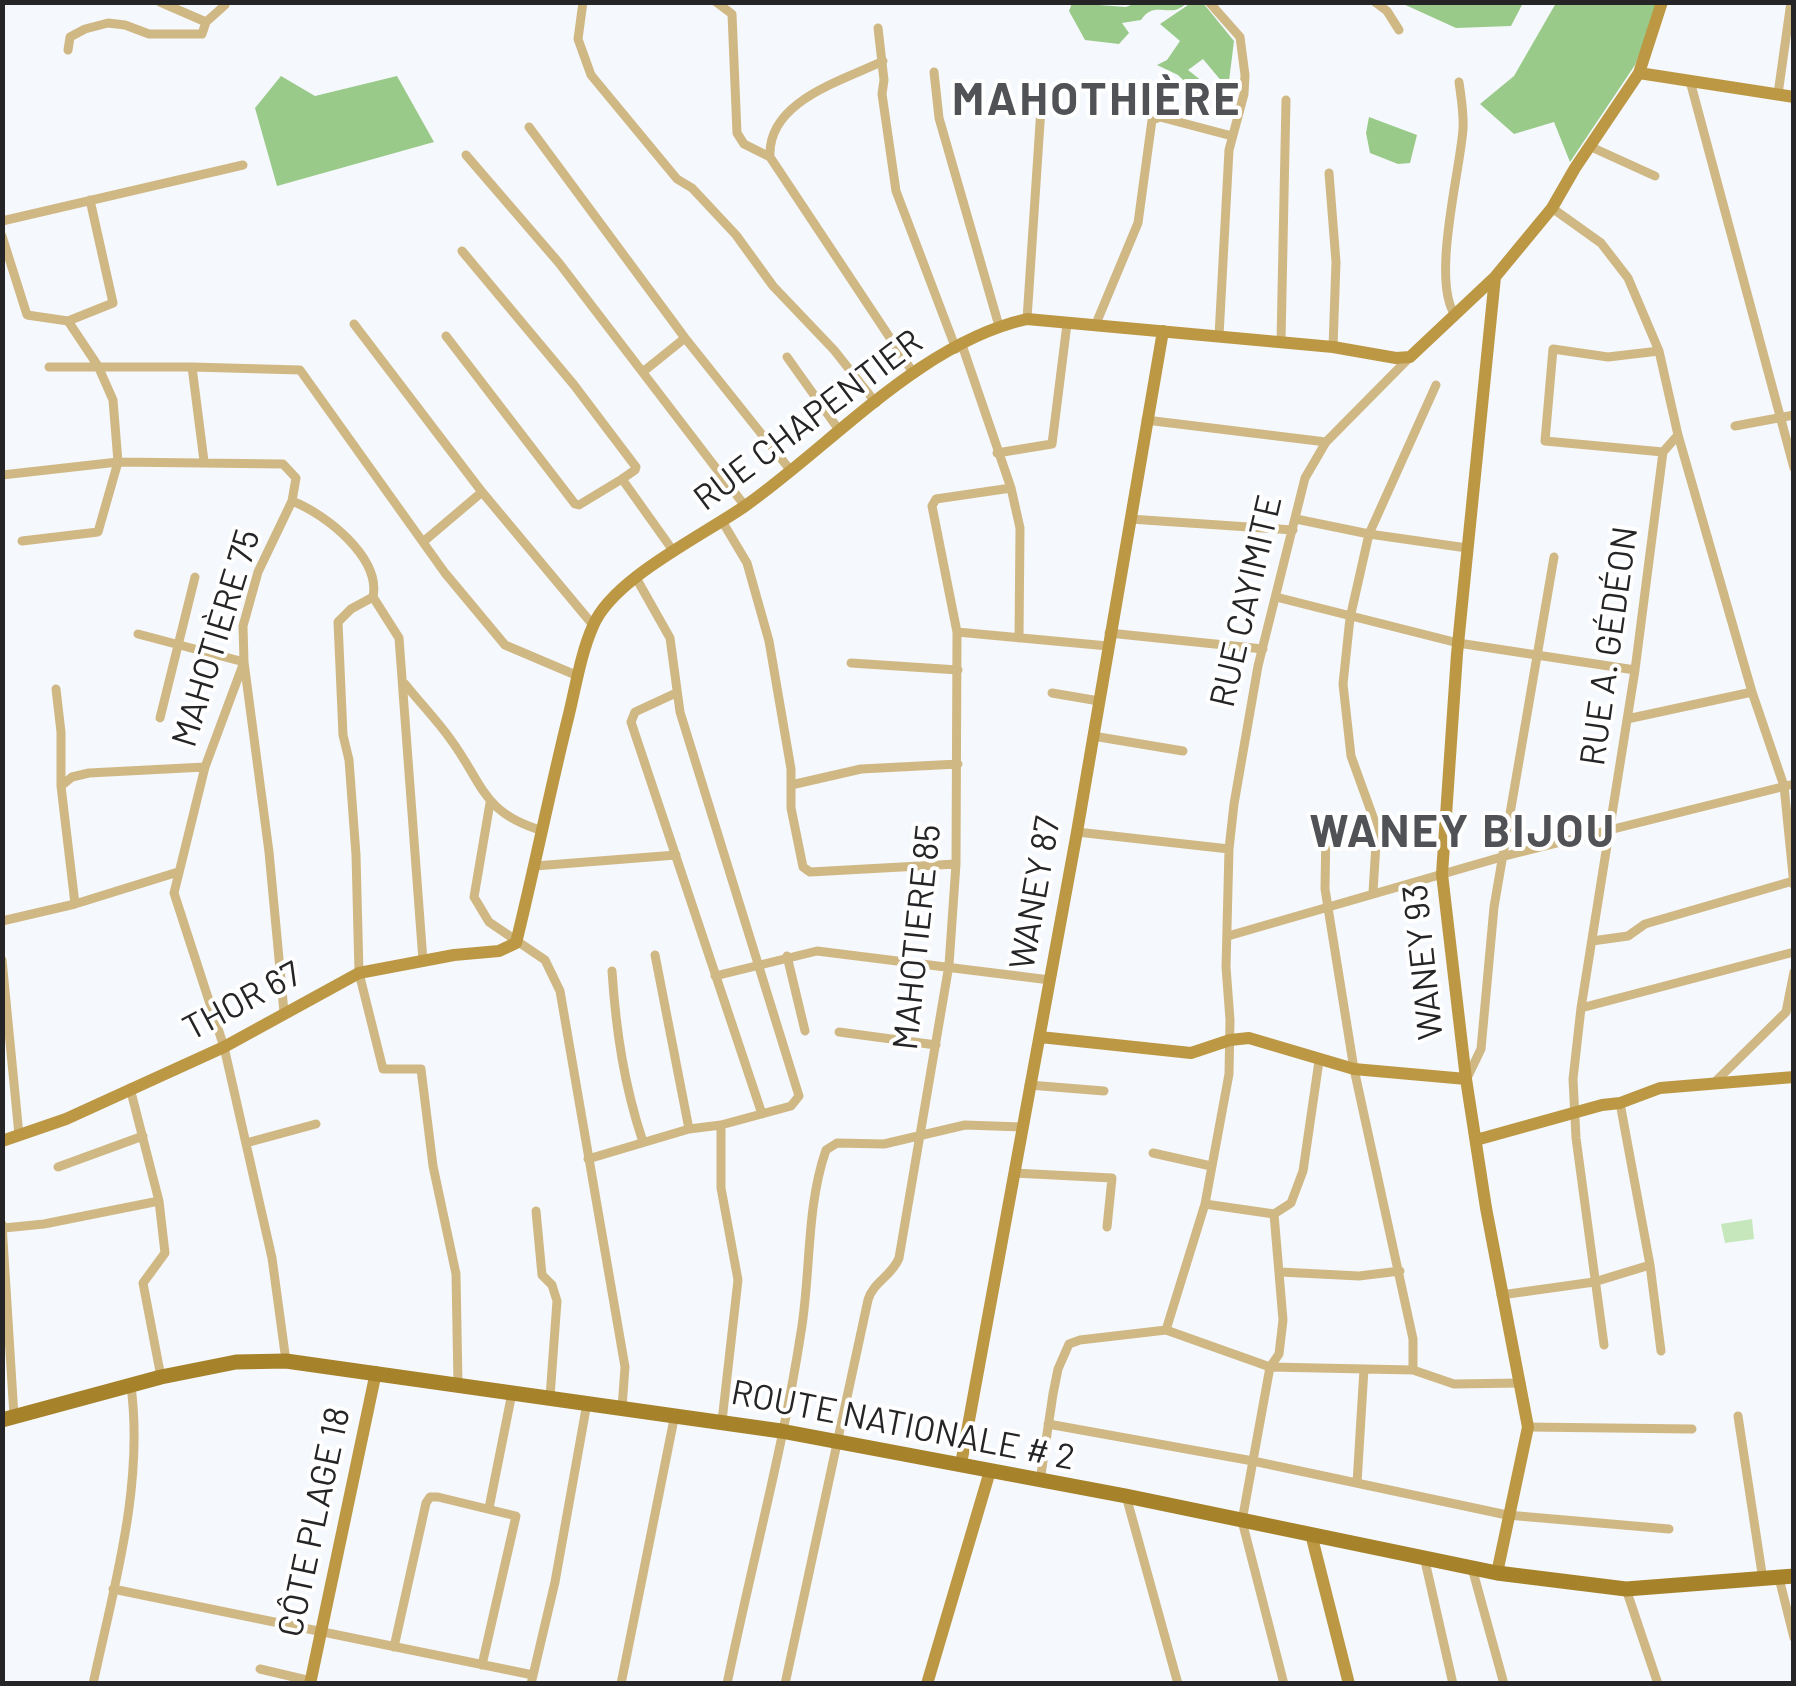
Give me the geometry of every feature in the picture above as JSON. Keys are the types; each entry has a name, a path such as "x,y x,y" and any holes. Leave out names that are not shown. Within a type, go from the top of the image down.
{"main road":[{"name":"ROUTE NATIONALE # 2","path":"8,1418 161,1377 236,1362 286,1361 781,1431 1126,1496 1497,1573 1626,1589 1778,1578"}],"street":[{"path":"160,2 206,22"},
{"path":"583,2 578,38 592,75 677,179 692,188 736,235 773,286 834,350 876,403"},
{"path":"716,2 732,14 737,134 744,144 770,157 914,374"},
{"path":"1209,2 1234,28 1244,49 1244,94 1232,136 1220,336"},
{"path":"1374,2 1387,11 1399,30"},
{"name":"RUE CAYIMITE","path":"1166,1330 1205,1204 1229,1074 1229,849 1234,804 1263,649 1305,478 1326,442 1495,277 1552,208 1640,73 1662,2"},
{"path":"1778,94 1791,2"},
{"path":"68,50 70,37 108,24 125,25 149,34 202,34 206,22 224,3"},
{"path":"878,28 882,94 896,191 1011,488 1020,528 1019,638"},
{"path":"770,157 769,141 781,118 801,101 883,61"},
{"path":"934,72 938,118 1000,326"},
{"path":"1640,73 1794,97"},
{"path":"1690,81 1794,468"},
{"path":"1455,315 1446,292 1452,205 1463,128 1459,82"},
{"path":"1282,342 1286,100"},
{"path":"1027,319 1041,108"},
{"path":"1095,326 1138,223 1152,120 1160,117 1232,136"},
{"path":"529,127 685,338 792,472"},
{"path":"1590,146 1655,176"},
{"path":"466,155 559,263 746,506"},
{"path":"2,221 243,165"},
{"path":"1329,174 1336,262 1333,347"},
{"path":"2,236 27,315 68,322 113,303 90,200"},
{"path":"1552,208 1601,243 1628,278 1659,351 1678,435 1752,692 1789,785 1793,883 1644,924 1628,936 1592,941"},
{"path":"446,336 575,504 636,470 574,385 462,251"},
{"name":"WANEY 93","path":"1495,277 1458,643 1442,874 1466,1079 1501,1294 1528,1427 1497,1573"},
{"name":"RUE CHAPENTIER","path":"516,942 578,676 593,625 606,605 635,576 746,506 914,374 1000,326 1027,319 1410,357"},
{"path":"22,541 98,532 118,462 113,400 98,366 68,322"},
{"path":"354,324 482,492 593,625"},
{"path":"996,453 1052,444 1068,324"},
{"name":"WANEY 87","path":"961,1464 1163,331"},
{"path":"644,371 685,338"},
{"path":"1659,351 1608,356 1553,349 1546,441 1663,452 1678,435"},
{"path":"787,357 839,430"},
{"path":"192,366 204,461"},
{"path":"49,368 192,366 300,370 423,542 505,646 578,676"},
{"path":"1373,892 1377,828 1351,756 1343,684 1350,618 1368,534 1436,385"},
{"path":"1735,426 1794,415"},
{"path":"1146,420 1326,442"},
{"name":"RUE A. GÉDÉON","path":"1604,1345 1573,1079 1635,670 1663,452"},
{"name":"MAHOTIÈRE 75","path":"2,475 118,462 204,461 283,464 296,478 292,501 258,572 243,626 244,662 205,766 174,893 224,1047 272,1258 286,1361"},
{"path":"622,479 674,552"},
{"name":"MAHOTIERE 85","path":"785,1684 870,1293 893,1271 900,1258 948,965 956,864 957,632 933,502 1011,488"},
{"path":"423,542 482,492"},
{"path":"292,501 335,526 373,570 373,597 399,638 423,961"},
{"path":"1130,518 1294,525 1468,548"},
{"path":"722,521 747,563 769,641 791,769 791,808 802,867 806,870 956,864"},
{"path":"1040,1037 1191,1052 1249,1038 1354,1069 1466,1079 1481,1049 1494,906 1554,557"},
{"path":"588,1159 690,1129 791,1106 799,1096 676,693 670,638 635,576"},
{"path":"160,718 195,577"},
{"path":"373,597 351,609 338,622 343,735 349,760 356,855 359,973 382,1068 422,1070 433,1166 456,1274 458,1384"},
{"path":"1276,597 1458,643 1635,670"},
{"path":"957,632 1263,649"},
{"path":"138,634 244,662 269,852 284,1012"},
{"path":"851,664 958,670"},
{"path":"404,683 452,741 490,803 515,823 543,831"},
{"path":"56,690 61,786 75,904"},
{"path":"1627,720 1752,692"},
{"path":"676,693 635,712 631,722 762,1114"},
{"path":"1052,693 1099,700"},
{"path":"1092,736 1184,750"},
{"path":"790,785 862,769 958,764"},
{"path":"61,786 72,777 88,773 205,766"},
{"path":"1228,936 1505,856 1789,785"},
{"path":"490,803 474,898 489,922 516,942 536,950 554,974 625,1367 622,1408"},
{"path":"1326,825 1328,906 1354,1069 1400,1271 1414,1370"},
{"path":"1076,832 1229,849"},
{"path":"535,866 676,855"},
{"path":"2,921 75,904 178,872"},
{"name":"THOR 67","path":"2,1141 66,1118 224,1047 359,973 499,952 516,942"},
{"path":"715,976 817,951 1050,980"},
{"path":"1581,1008 1794,952"},
{"path":"655,955 690,1129"},
{"path":"787,956 806,1032"},
{"path":"2,960 19,1135"},
{"path":"612,971 627,1093 644,1142"},
{"path":"1715,1082 1786,1012 1794,972"},
{"path":"838,1032 936,1044"},
{"path":"1205,1204 1274,1214 1291,1203 1303,1170 1319,1061"},
{"path":"1476,1140 1620,1103 1660,1088 1794,1078"},
{"path":"1029,1086 1104,1091"},
{"path":"130,1088 159,1201 165,1253 144,1283 161,1377"},
{"path":"1620,1103 1650,1266 1661,1351"},
{"path":"246,1143 316,1124"},
{"path":"721,1124 721,1188 738,1280 722,1421"},
{"path":"727,1684 787,1416 826,1150 845,1142 874,1145 965,1126 1022,1127"},
{"path":"58,1167 143,1136"},
{"path":"1153,1153 1211,1166"},
{"path":"1014,1173 1112,1178 1106,1227"},
{"path":"8,1418 3,1226 44,1224 159,1201"},
{"path":"536,1211 542,1275 552,1285 558,1300 550,1397"},
{"path":"1274,1214 1280,1272 1280,1354 1270,1367 1242,1522 1284,1684"},
{"path":"1501,1294 1594,1282 1650,1266"},
{"path":"1280,1272 1359,1276 1400,1271"},
{"path":"1040,1481 1058,1368 1068,1344 1166,1330 1270,1367 1414,1370 1454,1384 1521,1383"},
{"path":"1357,1483 1364,1369"},
{"name":"CÔTE PLAGE 18","path":"310,1682 376,1372"},
{"path":"93,1684 130,1504 136,1425 132,1386"},
{"path":"489,1508 512,1393"},
{"path":"114,1589 482,1665 532,1680 555,1582 586,1402"},
{"path":"621,1684 676,1414"},
{"path":"1738,1416 1794,1638"},
{"path":"1048,1424 1507,1515 1669,1529"},
{"path":"1528,1427 1692,1429"},
{"path":"927,1684 990,1470"},
{"path":"1126,1496 1178,1684"},
{"path":"394,1647 428,1500 438,1497 513,1514 516,1520 482,1665"},
{"path":"1311,1534 1349,1684"},
{"path":"1424,1560 1453,1684"},
{"path":"1472,1568 1504,1684"},
{"path":"1626,1589 1658,1684"},
{"path":"260,1668 310,1682"}],"green space":[{"path":"1072,3 1126,7 1136,3 1188,3 1175,10 1153,10 1141,20 1122,23 1129,33 1119,44 1085,40 1069,11"},
{"path":"1191,3 1203,3 1234,41 1228,89 1203,59 1188,70 1212,89 1201,97 1178,75 1157,65 1167,60 1180,41 1160,24"},
{"path":"1401,3 1523,3 1511,26 1456,28"},
{"path":"1556,3 1659,5 1635,65 1570,162 1554,122 1514,134 1480,104 1514,76"},
{"path":"281,76 315,96 397,76 434,142 277,186 255,108"},
{"path":"1369,117 1417,135 1410,163 1398,164 1370,153 1366,133"},
{"path":"1752,1219 1754,1239 1725,1243 1721,1224"}],"district":[{"name":"MAHOTHIÈRE","path":"1097,100"},
{"name":"WANEY BIJOU","path":"1463,832"}]}
